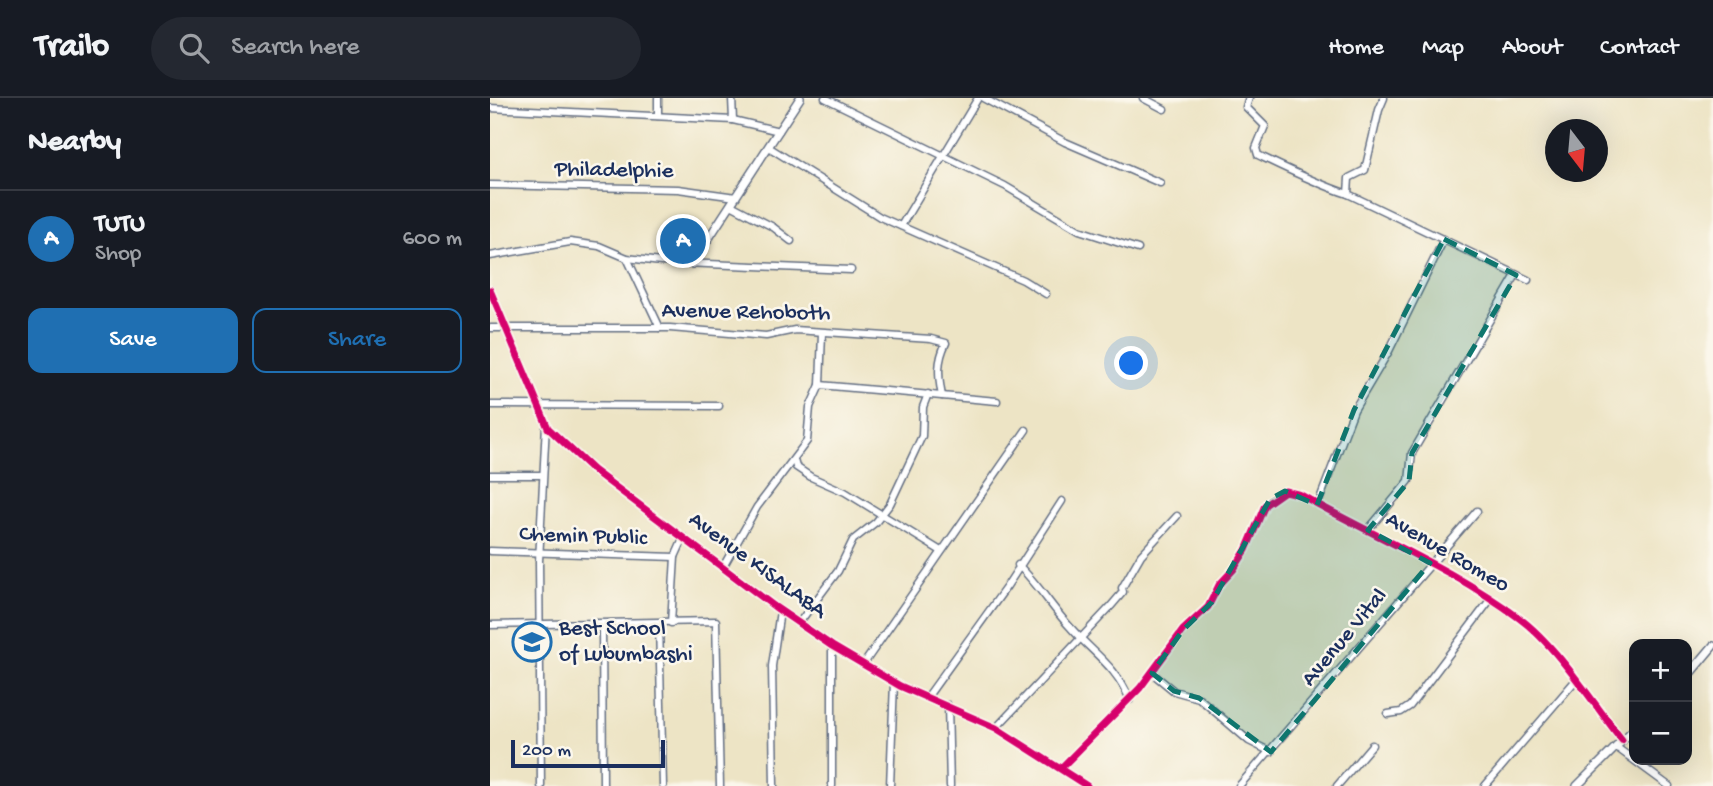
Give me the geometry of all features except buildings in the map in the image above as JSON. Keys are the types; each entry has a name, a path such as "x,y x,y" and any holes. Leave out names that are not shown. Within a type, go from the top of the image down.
{"street":[{"path":"658,98 658,116"},
{"path":"732,98 733,120"},
{"path":"692,264 800,98"},
{"path":"825,98 1005,186 1079,230 1138,249"},
{"path":"901,226 941,154 978,98"},
{"path":"983,98 1065,142 1160,183"},
{"path":"1143,98 1164,109"},
{"path":"1248,98 1246,107 1265,126 1256,148 1258,155 1305,175 1322,186 1348,194 1528,280"},
{"path":"1348,194 1349,178 1365,170 1384,98"},
{"path":"490,108 733,120 779,131"},
{"path":"769,148 901,226 1023,280 1046,294"},
{"name":"Philadelphie","path":"490,185 678,189 736,197"},
{"path":"731,205 773,227 791,241"},
{"path":"1318,504 1354,410 1389,351 1444,239"},
{"path":"490,256 570,242 599,246 627,258 692,264 851,270"},
{"path":"627,258 660,328"},
{"path":"1368,530 1409,481 1412,453 1516,275"},
{"name":"Avenue KISALABA","path":"490,290 546,422 593,470 780,611 832,646 894,682 996,728 1082,784"},
{"name":"Avenue Rehoboth","path":"490,328 660,328 766,335 794,330 921,339 946,343 939,357 938,377 942,396"},
{"path":"723,567 757,508 807,441 810,407 820,385 822,333"},
{"path":"820,385 997,401"},
{"path":"799,623 838,571 853,540 876,522 890,504 922,436 923,407 928,394"},
{"path":"490,405 719,406"},
{"path":"541,786 539,553 546,422"},
{"path":"863,665 1026,430"},
{"path":"794,460 796,467 811,477 881,513 941,551"},
{"path":"490,475 542,475"},
{"name":"Avenue Romeo","path":"1152,673 1183,630 1212,602 1219,585 1234,569 1246,550 1265,505 1285,491 1318,504 1368,530 1520,618 1622,740"},
{"path":"928,696 1062,501"},
{"name":"Avenue Vital","path":"1238,786 1271,752 1477,511"},
{"path":"996,728 1082,639 1123,592 1122,588 1141,555 1177,516"},
{"path":"671,623 675,557 684,537"},
{"name":"Chemin Public","path":"490,551 675,557"},
{"path":"1018,565 1035,581 1082,639 1108,663 1130,700"},
{"path":"1388,714 1401,712 1410,706 1490,600"},
{"path":"774,786 772,666 780,611"},
{"path":"490,625 716,621 720,786"},
{"path":"659,623 663,786"},
{"path":"601,625 603,786"},
{"path":"832,646 832,786"},
{"path":"1692,671 1713,646"},
{"path":"1061,768 1130,700 1152,673 1174,691 1199,698 1249,741 1271,752"},
{"path":"1485,786 1575,681"},
{"path":"890,786 894,682"},
{"path":"948,705 950,786"},
{"path":"1577,786 1629,734"},
{"path":"1337,786 1372,745"},
{"path":"1616,747 1669,786"}],"highlighted area":[{"path":"1444,239 1516,275 1412,453 1409,481 1368,530 1430,563 1271,752 1199,698 1174,691 1152,673 1183,630 1212,602 1270,499 1285,491 1317,505 1354,410"}],"shaded area":[{"path":"672,224 693,225 692,261 675,261"}],"cycle path":[{"path":"490,290 548,428 593,470 775,607 832,646 900,686 996,728 1087,786"},
{"path":"1061,768 1140,688 1183,630 1208,607 1219,585 1234,569 1246,550 1265,505 1285,491 1301,495 1440,568 1519,618 1533,629 1560,659 1622,740"}],"place":[{"name":"TUTU","path":"683,241"},
{"name":"Best School of Lubumbashi","path":"532,642"}]}
